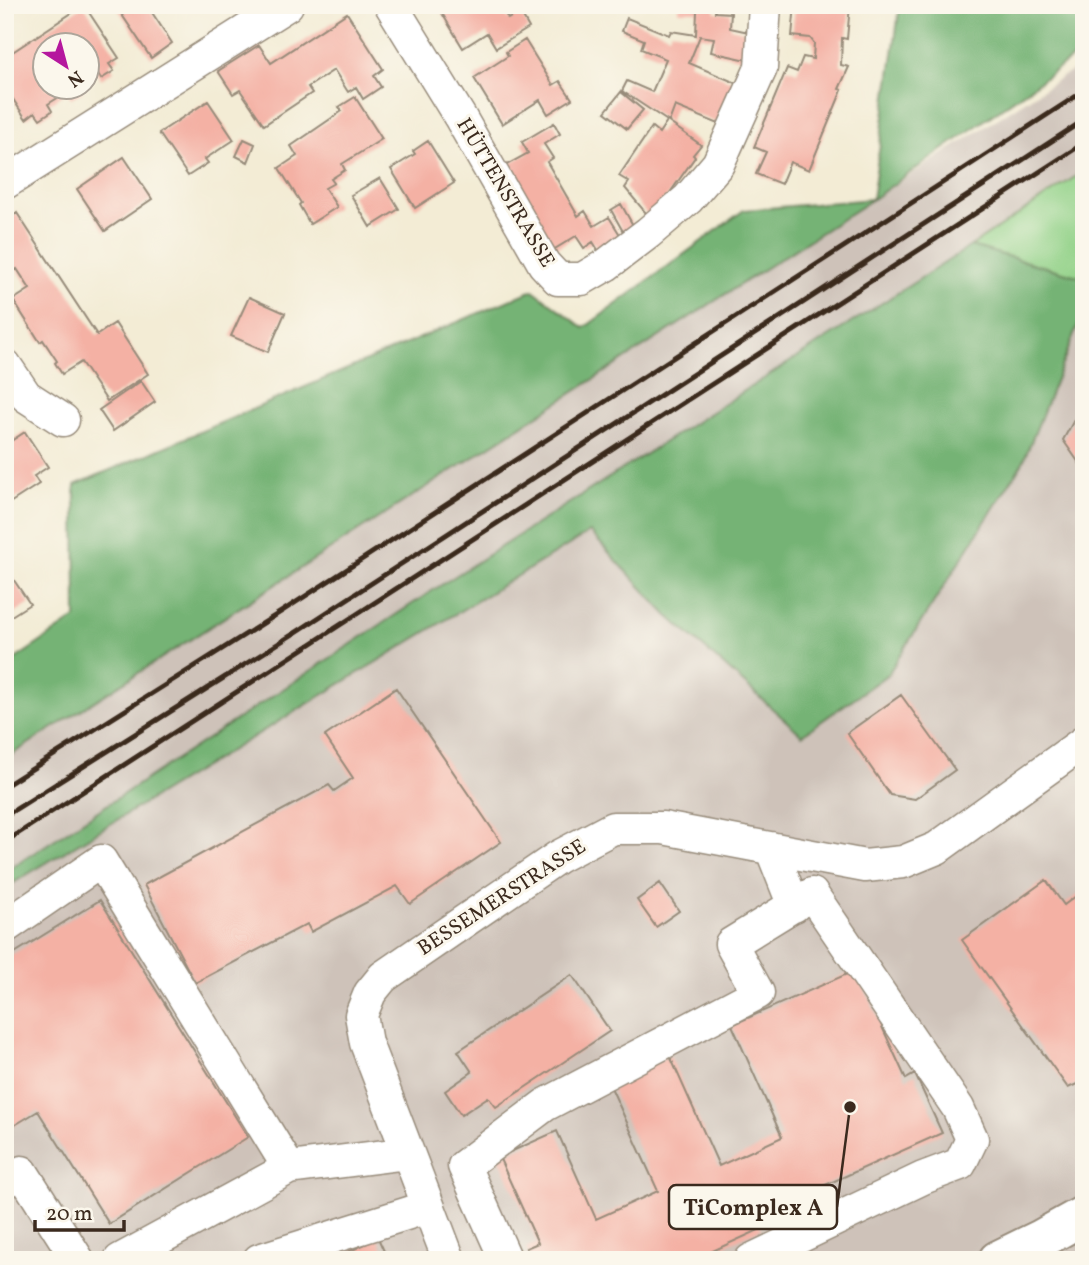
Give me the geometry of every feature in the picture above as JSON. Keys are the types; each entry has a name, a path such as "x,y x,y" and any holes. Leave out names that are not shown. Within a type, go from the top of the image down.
{"main road":[{"path":"998,1260 1084,1214"}],"street":[{"path":"5,183 286,5"},
{"name":"HÜTTENSTRASSE","path":"391,5 460,117 544,264 558,279 582,279 649,233 688,199 718,164 761,68 765,5"},
{"path":"5,365 26,396 63,420"},
{"name":"BESSEMERSTRASSE","path":"449,1260 366,1043 360,1015 370,993 383,977 558,857 613,828 663,828 864,866 903,862 937,848 1084,742"},
{"path":"771,848 794,906"},
{"path":"5,927 102,861 289,1168"},
{"path":"506,1260 464,1166 545,1105 758,993 731,944 812,894 958,1108 972,1139 960,1164 923,1178 751,1260"},
{"path":"120,1260 289,1168 408,1153"},
{"path":"5,1182 22,1172 78,1260"},
{"path":"258,1260 428,1207"}],"shaded area":[{"path":"1084,63 1084,171 438,587 5,872 5,759"},
{"path":"1084,310 1084,1260 5,1260 5,888 590,532 667,615 1023,462"}],"green space":[{"path":"900,5 1084,5 1084,50 873,199 5,759 5,666 76,618 75,485 533,290 584,328 744,210 872,199"},
{"path":"1084,171 1084,278 971,246"},
{"path":"971,246 1084,278 1084,310 1023,462 888,674 802,735 667,615 590,532 5,888 5,872 438,587"}],"building":[{"path":"84,5 102,32 43,32"},
{"path":"124,5 147,5 172,43 151,58 118,9"},
{"path":"437,5 500,5 508,19 520,12 529,28 496,48 487,33 463,48"},
{"path":"679,5 715,5 715,12 731,13 730,28 758,34 752,61 711,52 714,38 700,36 689,63 743,86 726,127 675,106 669,122 622,91 627,81 652,92 666,59 641,49 644,40 622,31 627,18 669,35 671,31 696,35 697,11 678,11"},
{"path":"795,5 850,5 847,39 842,38 841,65 849,67 809,170 790,162 781,184 756,174 766,152 754,147 787,68 797,72 803,57 813,59 814,43 810,38 792,36"},
{"path":"347,13 383,69 374,76 381,87 363,99 356,87 348,92 334,70 308,87 312,93 264,125 240,90 233,94 218,71 259,45 271,63"},
{"path":"102,32 119,58 109,64 114,71 102,78"},
{"path":"32,39 32,102 51,102 48,104 52,111 40,119 35,112 26,119 5,87 5,57"},
{"path":"525,40 553,85 560,81 572,99 548,114 540,100 502,124 474,78 508,56 506,52"},
{"path":"621,92 643,110 627,129 605,112"},
{"path":"355,97 382,139 342,164 345,170 331,179 334,183 325,188 337,207 310,224 299,205 301,203 279,168 297,156 291,146 342,111 339,107"},
{"path":"208,101 234,140 205,159 208,163 188,176 159,133"},
{"path":"667,121 701,145 650,218 625,188 629,182 619,176 652,127 659,133"},
{"path":"554,123 560,134 544,144 553,158 547,162 578,216 585,211 594,226 609,217 622,238 600,253 593,242 584,248 576,236 553,250 505,166 528,153 522,142"},
{"path":"244,139 255,144 248,162 236,156"},
{"path":"428,141 454,183 415,208 391,169 415,154 413,151"},
{"path":"124,157 152,199 105,231 77,189"},
{"path":"380,178 399,209 370,227 351,195"},
{"path":"621,204 635,229 625,235 611,210"},
{"path":"17,213 97,335 115,323 148,374 107,401 81,362 62,374 55,363 57,361 43,340 40,342 13,300 30,289 17,269 5,277 5,221"},
{"path":"249,297 285,313 268,352 231,336"},
{"path":"141,381 155,402 113,431 99,410"},
{"path":"1084,402 1084,470 1063,440"},
{"path":"25,432 48,467 34,476 39,484 5,506 5,445"},
{"path":"5,567 30,604 5,620"},
{"path":"396,688 501,842 410,904 397,886 311,932 307,924 195,983 144,885 329,785 334,791 353,778 325,736"},
{"path":"901,695 955,770 915,799 890,795 847,733"},
{"path":"1046,880 1064,905 1084,890 1084,1081 1068,1088 962,940"},
{"path":"660,883 679,911 656,927 637,900"},
{"path":"100,900 248,1137 109,1224 38,1111 5,1131 5,959"},
{"path":"856,970 906,1079 915,1074 942,1133 756,1216 761,1229 693,1260 531,1260 526,1248 538,1243 499,1157 557,1131 596,1219 658,1191 609,1083 670,1056 719,1166 782,1137 732,1025"},
{"path":"572,975 610,1031 496,1107 488,1097 461,1115 445,1091 472,1072 458,1051"},
{"path":"378,1238 388,1260 331,1260"}],"railway":[{"path":"5,786 284,610 1084,91"},
{"path":"5,816 298,631 1084,120"},
{"path":"5,842 1084,143"}],"place":[{"name":"TiComplex A","path":"850,1107"}]}
